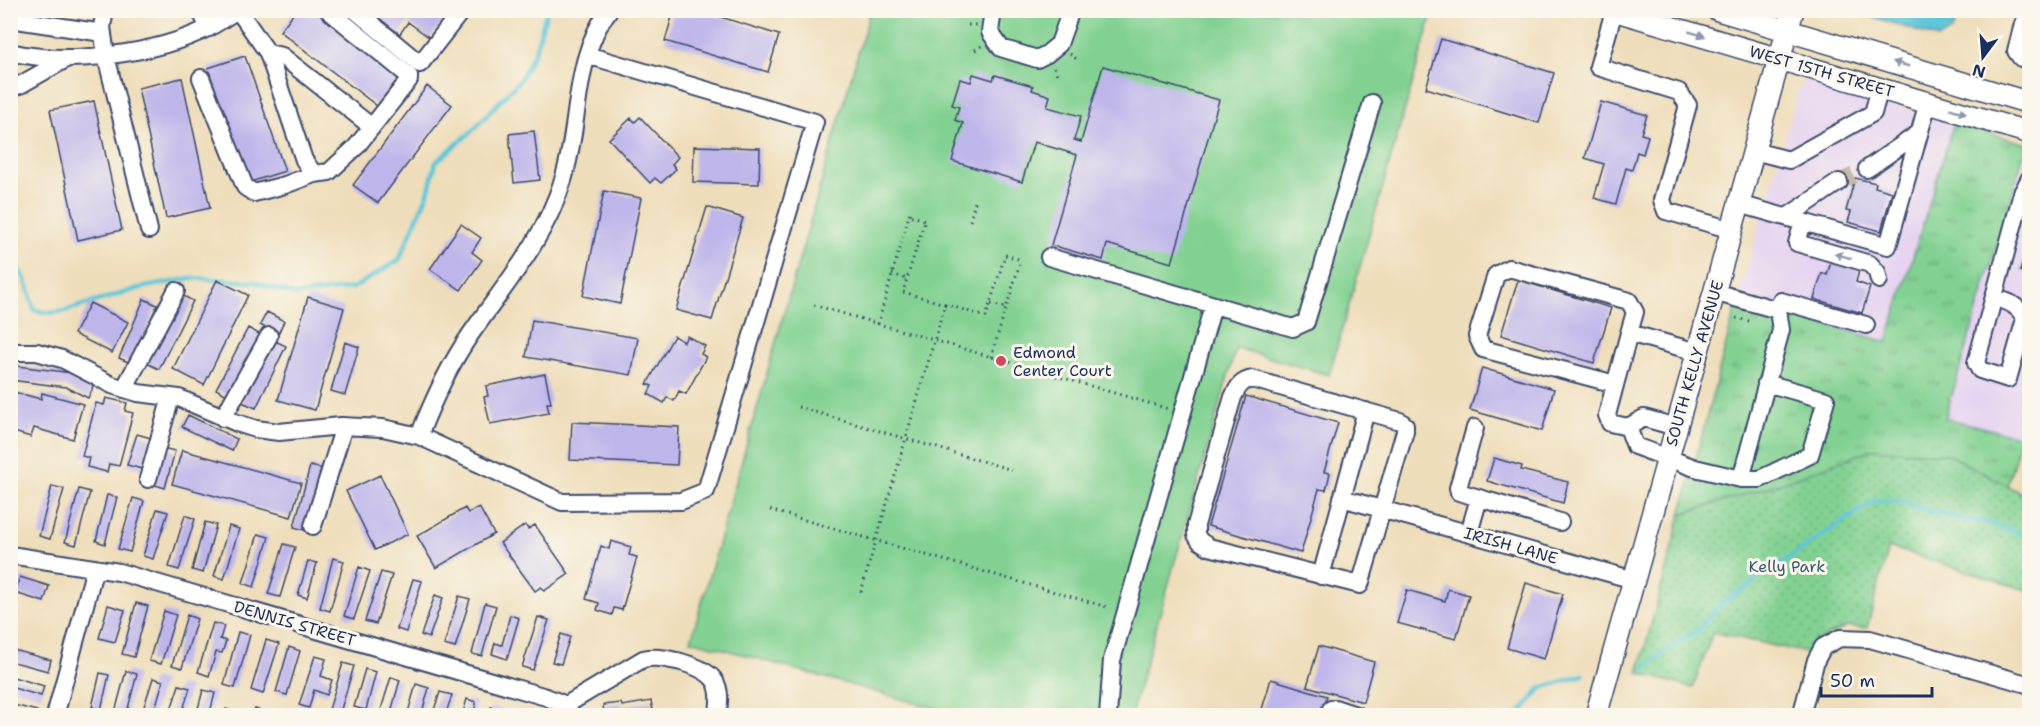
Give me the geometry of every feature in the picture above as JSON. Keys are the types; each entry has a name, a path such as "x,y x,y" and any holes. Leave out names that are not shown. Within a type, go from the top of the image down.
{"main road":[{"name":"WEST 15TH STREET","path":"1718,10 1791,21 2030,103"},
{"name":"WEST 15TH STREET","path":"1613,11 2030,133"},
{"name":"SOUTH KELLY AVENUE","path":"1596,716 1791,21"}],"street":[{"path":"105,10 103,33 106,56 149,230"},
{"path":"201,10 209,28"},
{"path":"10,52 66,59 106,56 168,43 209,28 238,10 268,53 304,160 314,174"},
{"path":"201,78 245,187 254,193 314,174 329,172 356,147 408,83 409,76 328,10"},
{"path":"355,10 420,64 462,10"},
{"path":"419,436 442,380 469,337 537,242 552,213 564,177 583,69 597,26 609,10"},
{"path":"993,10 990,33 1001,48 1037,59 1059,44 1071,10"},
{"path":"1613,11 1598,67 1679,92 1688,105 1662,201 1666,211 1732,231"},
{"path":"2030,18 2023,24 2016,51 2021,58 2030,60"},
{"path":"10,19 103,33"},
{"path":"268,53 282,56 372,127"},
{"path":"10,352 37,352 62,359 112,385 138,393 179,398 256,429 279,432 344,426 383,428 419,436 562,502 681,501 706,491 815,123 587,55"},
{"path":"10,88 20,85 66,59"},
{"path":"1754,151 1789,160 1873,113 1880,88"},
{"path":"1739,204 1888,246 1928,102"},
{"path":"1049,257 1293,328 1306,322 1372,103"},
{"path":"1867,168 1919,133"},
{"path":"1994,298 2022,193 2030,178"},
{"path":"1795,219 1839,182"},
{"path":"1795,219 1797,243 1870,264 1877,272 1879,280"},
{"path":"1615,384 1484,349 1477,336 1496,275 1509,268 1629,301 1635,312 1607,415 1610,423 1628,427 1644,418 1676,427"},
{"path":"124,389 176,291"},
{"path":"1714,292 1866,325"},
{"path":"1108,716 1112,660 1213,306"},
{"path":"1741,479 1781,330 1780,306"},
{"path":"1629,333 1697,352"},
{"path":"224,418 269,336"},
{"path":"1252,380 1400,421 1405,425 1386,510 1360,585 1209,547 1200,541 1196,535 1196,525 1233,397 1238,387 1244,381 1252,380"},
{"path":"1628,427 1635,446 1695,468 1741,479 1760,479 1810,456 1826,400 1766,383"},
{"path":"148,479 171,397"},
{"path":"1321,576 1365,411"},
{"path":"314,526 344,426"},
{"path":"1475,429 1459,492 1560,522"},
{"name":"IRISH LANE","path":"1342,498 1634,580"},
{"path":"1469,533 1479,498"},
{"name":"DENNIS STREET","path":"10,555 119,572 546,697 567,710"},
{"path":"55,716 95,568"},
{"path":"1802,716 1816,660 1823,647 1840,638 1870,639 2030,685"},
{"path":"567,710 644,658 657,656 697,667 711,674 717,685 720,701 717,716"},
{"path":"1328,716 1331,709 1335,708 1359,716"}],"path":[{"path":"1067,52 1078,60"},
{"path":"1052,64 1058,77"},
{"path":"970,221 975,202"},
{"path":"878,324 909,214 925,220 903,292 986,316 1005,255 1019,261 991,357"},
{"path":"892,274 907,279"},
{"path":"990,303 1006,308"},
{"path":"861,592 945,304"},
{"path":"814,305 1182,412"},
{"name":"SOUTH KELLY AVENUE","path":"1736,318 1753,322"},
{"path":"798,407 1012,470"},
{"path":"770,510 1107,607"}],"shaded area":[{"path":"1805,80 1954,123 1887,342 1738,299 1800,87"},
{"path":"2027,144 2029,145 2030,409 2021,437 1945,418"}],"green space":[{"name":"Edmond Center Court","path":"870,11 1433,11 1329,375 1236,348 1131,715 958,715 691,640"},
{"path":"1954,123 2027,144 1945,418 2021,437 2007,486 1947,454 1773,486 1681,514 1738,299 1887,342"},
{"name":"Kelly Park","path":"1873,449 1947,454 2029,497 2029,591 1889,547 1867,628 1847,627 1823,638 1806,653 1713,632 1693,688 1638,673 1681,514 1773,486"}],"water":[{"path":"1863,11 1954,11 1957,18 1951,32 1938,38 1868,15"}],"building":[{"path":"296,10 317,10 401,75 377,106 280,31"},
{"path":"367,10 451,10 430,38 408,22 400,34"},
{"path":"674,10 698,10 779,35 768,72 665,41"},
{"path":"764,10 781,10 781,11 766,16"},
{"path":"1441,39 1554,73 1539,123 1426,88"},
{"path":"245,56 285,171 247,183 208,68"},
{"path":"1103,66 1219,100 1172,263 1107,244 1103,260 1051,245 1077,155 1034,142 1022,182 952,161 963,123 955,120 959,107 952,105 960,79 971,82 973,74 993,80 995,75 1033,86 1032,90 1050,96 1047,107 1081,116 1074,140 1081,142"},
{"path":"182,78 210,208 166,218 138,88"},
{"path":"427,86 452,105 378,203 353,185"},
{"path":"94,101 122,230 78,240 50,110"},
{"path":"1601,102 1647,115 1641,134 1648,136 1643,154 1637,152 1632,170 1626,168 1616,204 1594,198 1604,164 1585,158"},
{"path":"640,117 678,157 672,164 676,169 661,183 655,178 650,183 609,139 631,118 635,122"},
{"path":"534,131 540,180 514,183 509,134"},
{"path":"694,146 760,148 759,184 693,182"},
{"path":"1855,178 1876,183 1875,187 1892,192 1881,231 1848,222 1851,212 1846,211"},
{"path":"604,191 641,198 620,304 583,296"},
{"path":"707,207 743,218 712,320 676,310"},
{"path":"461,224 481,238 472,252 482,260 461,290 430,269"},
{"path":"2030,241 2030,274 2020,271"},
{"path":"1832,258 1860,267 1856,282 1870,287 1862,313 1814,299 1822,273 1827,275"},
{"path":"217,280 248,295 204,385 173,369"},
{"path":"1518,280 1611,308 1594,363 1501,335"},
{"path":"180,294 193,301 159,369 146,363"},
{"path":"308,297 344,308 315,410 278,400"},
{"path":"144,299 157,305 133,364 119,358"},
{"path":"90,303 128,322 112,353 74,334"},
{"path":"267,312 284,321 278,334 260,325"},
{"path":"532,320 638,338 631,375 526,357"},
{"path":"248,328 261,335 229,396 216,389"},
{"path":"674,336 684,342 687,336 705,346 701,354 706,357 686,394 679,391 674,401 667,397 664,403 648,394 652,386 647,384"},
{"path":"273,340 286,346 256,408 242,402"},
{"path":"345,342 359,347 345,395 331,391"},
{"path":"10,365 72,373 93,384 92,390 88,398 66,387 10,380"},
{"path":"1482,368 1554,389 1542,431 1470,410"},
{"path":"545,374 551,403 547,403 549,413 490,424 484,397 488,396 486,386"},
{"path":"10,391 41,399 42,393 83,404 73,439 34,428 31,437 10,431"},
{"path":"1246,396 1338,423 1324,472 1330,473 1326,490 1319,489 1301,553 1208,526"},
{"path":"106,398 127,403 125,411 133,413 119,466 109,464 107,472 87,467 89,458 82,456 96,403 104,405"},
{"path":"188,415 237,439 232,451 182,427"},
{"path":"572,422 679,427 677,465 570,460"},
{"path":"137,434 151,438 142,469 127,465"},
{"path":"162,448 175,451 165,488 152,484"},
{"path":"182,450 301,483 291,517 172,484"},
{"path":"1494,458 1522,466 1521,470 1568,482 1563,503 1487,481"},
{"path":"310,466 324,469 308,531 294,527"},
{"path":"380,475 408,534 375,550 346,491"},
{"path":"52,486 64,489 50,539 39,536"},
{"path":"79,489 90,492 76,545 65,542"},
{"path":"107,495 117,497 105,544 96,541"},
{"path":"133,498 144,501 130,552 118,549"},
{"path":"479,507 494,534 436,568 417,536 465,508 468,513"},
{"path":"157,509 168,512 153,559 143,556"},
{"path":"185,515 195,519 179,570 169,567"},
{"path":"205,522 216,525 203,573 192,570"},
{"path":"525,525 528,529 535,525 569,574 544,591 541,587 535,591 500,543"},
{"path":"229,526 239,529 224,579 214,576"},
{"path":"258,534 269,537 254,587 243,583"},
{"path":"611,541 631,547 629,555 637,557 622,610 614,608 612,615 597,610 599,603 586,599 601,546 609,549"},
{"path":"284,544 295,547 280,597 268,594"},
{"path":"333,558 344,561 330,611 320,608"},
{"path":"308,561 317,563 307,598 298,595"},
{"path":"359,567 370,571 354,619 344,616"},
{"path":"381,572 392,575 376,624 365,621"},
{"path":"20,577 49,586 44,602 15,593"},
{"path":"413,579 422,581 406,632 397,629"},
{"path":"1526,583 1563,594 1544,659 1507,648"},
{"path":"1448,589 1469,595 1456,639 1397,623 1407,590 1445,601"},
{"path":"435,595 443,598 429,638 421,635"},
{"path":"459,596 470,599 455,648 444,645"},
{"path":"136,603 148,606 134,657 122,654"},
{"path":"485,603 496,606 482,656 472,654"},
{"path":"108,605 125,610 115,642 99,638"},
{"path":"164,611 176,615 161,664 149,661"},
{"path":"187,615 197,619 182,668 172,665"},
{"path":"510,615 519,618 507,659 492,654 495,643 502,645"},
{"path":"538,617 549,620 533,670 522,667"},
{"path":"213,623 224,626 220,639 226,641 222,653 216,652 209,676 198,672"},
{"path":"238,632 250,635 235,688 224,685"},
{"path":"561,634 570,637 561,664 552,662"},
{"path":"266,640 279,644 263,694 251,690"},
{"path":"1319,646 1374,662 1363,702 1307,686"},
{"path":"289,647 300,651 287,695 276,692"},
{"path":"10,649 51,660 48,671 10,661"},
{"path":"315,656 326,659 321,676 332,680 327,695 314,690 309,708 299,705"},
{"path":"343,663 354,666 339,716 337,716 328,713"},
{"path":"365,669 376,672 366,710 354,707"},
{"path":"126,671 137,674 126,716 114,716"},
{"path":"100,673 109,675 101,710 92,707"},
{"path":"10,676 44,686 41,696 10,687"},
{"path":"391,677 400,680 390,716 379,716"},
{"path":"153,678 163,681 153,716 141,716"},
{"path":"1271,679 1327,696 1321,716 1260,716"},
{"path":"416,684 429,688 421,716 407,716"},
{"path":"179,685 190,688 181,716 169,716"},
{"path":"203,690 215,693 209,716 196,716"},
{"path":"440,692 452,695 445,716 432,716"},
{"path":"467,699 476,702 474,716 462,716"},
{"path":"651,701 653,710 622,716 604,716 603,705 621,703 622,706"},
{"path":"10,704 37,711 36,716 10,716"},
{"path":"491,707 502,710 500,716 489,716"},
{"path":"226,709 236,713 235,716 224,716"},
{"path":"255,709 264,712 263,716 253,716"}],"waterway":[{"path":"10,258 26,280 34,310 50,313 64,311 140,288 192,278 254,282 295,295 353,288 399,260 428,193 436,162 472,131 520,80 535,51 547,10"},
{"path":"1645,667 1697,631 1721,604 1874,501 1899,501 1967,521 1981,521 2030,536"},
{"path":"1518,716 1541,688 1583,675"}],"tunnel":[{"path":"1839,182 1867,169"}],"place":[{"name":"Edmond Center Court","path":"1001,361"}]}
